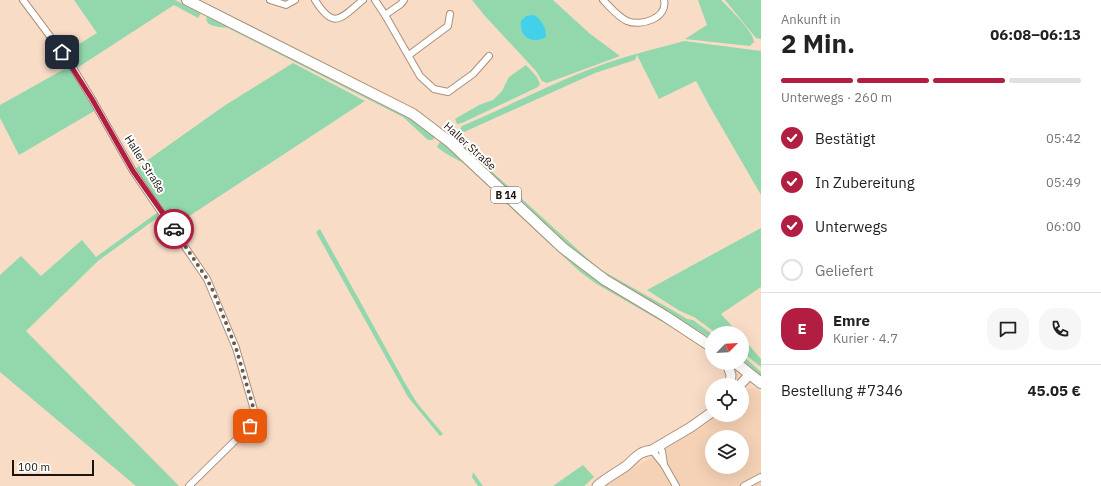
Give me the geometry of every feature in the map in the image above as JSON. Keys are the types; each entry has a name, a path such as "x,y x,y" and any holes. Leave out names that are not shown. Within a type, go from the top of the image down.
{"main road":[{"name":"Haller Straße","path":"187,0 413,114 451,143 563,248 606,280 705,342"},
{"path":"745,370 761,383"},
{"path":"746,378 750,374"},
{"path":"691,427 705,412"},
{"path":"597,486 627,465 635,463 647,456 655,448 705,417"}],"street":[{"name":"Haller Straße","path":"24,0 70,63 133,171 207,279 236,348 254,410 254,420 250,426 189,486"},
{"path":"270,0 286,5 295,0"},
{"path":"315,0 324,13 329,18 334,19 340,19 363,0"},
{"path":"374,0 385,15 420,76 434,89 448,92 472,74 489,56"},
{"path":"385,15 401,4 404,0"},
{"path":"603,0 627,21 638,24 658,17 665,4 664,0"},
{"path":"409,55 448,26 450,14"},
{"path":"655,448 662,450 664,465 676,486"},
{"path":"744,486 761,477"}],"shaded area":[{"path":"755,388 761,392 761,486 607,486 620,476 708,422 749,422 749,389"}],"green space":[{"path":"74,0 175,0 201,13 198,18 174,5 77,68 66,52 97,33"},
{"path":"472,0 553,0 589,33 620,56 547,83 542,81 536,71"},
{"path":"698,0 721,0 746,26 754,42 750,46 685,39 707,25"},
{"path":"725,0 761,0 761,39 756,38"},
{"path":"207,16 406,114 435,133 435,138 428,140 403,117 228,28 213,26 207,22"},
{"path":"684,41 761,51 761,195 696,81 659,99 637,55 635,60 595,73 462,133 460,129 462,126 545,88 617,59"},
{"path":"293,63 365,101 174,226 135,169 224,106"},
{"path":"526,65 537,77 540,84 538,87 457,124 455,119 479,105 493,100 502,91 509,77"},
{"path":"68,67 73,70 96,110 19,155 0,118 0,105"},
{"path":"454,130 457,132 467,149 588,259 603,271 687,319 693,320 705,329 705,335 582,260 447,135"},
{"path":"442,141 548,238 682,332 595,283 579,271 463,163 437,147"},
{"path":"158,212 161,215 98,261 26,331 179,486 136,486 0,372 0,275 21,256 41,276 82,240 96,257"},
{"path":"761,228 761,287 721,314 732,326 706,326 694,317 680,311 647,290"},
{"path":"320,229 405,383 417,403 443,434 440,436 408,397 316,232"},
{"path":"749,345 761,359 761,367 749,358"},
{"path":"749,361 761,372 761,376 749,366"},
{"path":"583,465 594,477 584,486 553,486"},
{"path":"473,472 483,486 478,486 472,477"}],"water":[{"path":"534,15 543,24 546,37 531,40 524,35 521,27 521,21 526,16"}],"way so far":[{"path":"174,229 207,279 236,348 254,410 254,420 250,426"}],"route":[{"path":"62,52 92,99 133,171 174,229"}]}
